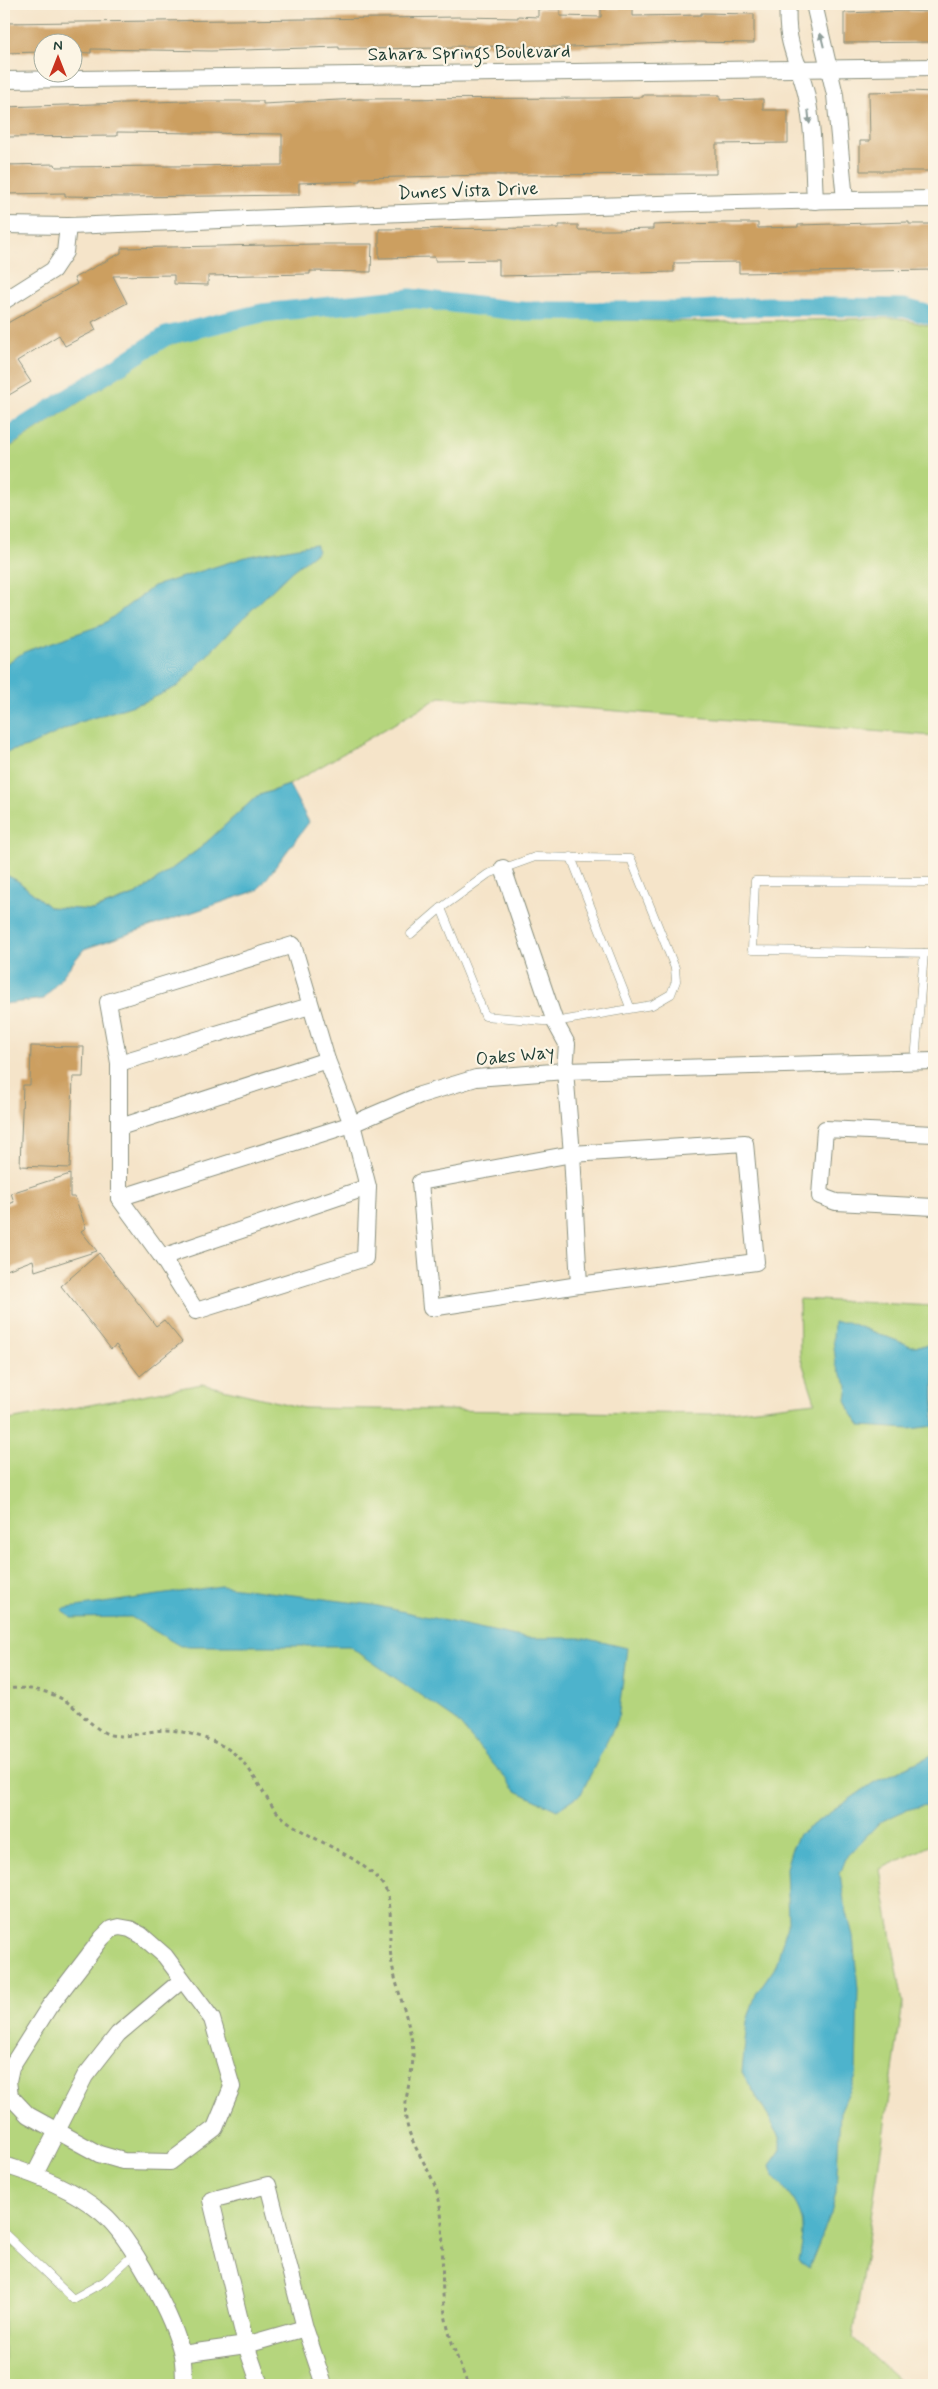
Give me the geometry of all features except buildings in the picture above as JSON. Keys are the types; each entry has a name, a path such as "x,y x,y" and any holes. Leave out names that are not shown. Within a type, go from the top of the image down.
{"street":[{"path":"788,4 786,26 790,47 806,93 809,114 815,201"},
{"path":"814,4 830,68 845,200"},
{"name":"Sahara Springs Boulevard","path":"4,80 465,72 934,68"},
{"name":"Dunes Vista Drive","path":"4,226 68,226 845,200 934,199"},
{"path":"4,301 53,270 65,252 68,226"},
{"path":"503,868 555,1022 567,1044 565,1071 572,1154 579,1285"},
{"path":"293,945 327,1060 352,1124 368,1187 365,1258 196,1311 162,1257 118,1198 119,1063 108,1002 293,945"},
{"path":"119,1063 310,1006"},
{"path":"120,1127 327,1060"},
{"name":"Oaks Way","path":"118,1198 352,1124 420,1094 476,1078 565,1071 934,1061"},
{"path":"934,1134 826,1130 820,1196 836,1202 934,1207"},
{"path":"746,1142 756,1262 579,1285 431,1308 420,1182 572,1154 746,1142"},
{"path":"162,1257 368,1187"},
{"path":"119,1927 130,1929 141,1935 165,1956 182,1980 212,2019 232,2087 215,2128 170,2162 123,2161 99,2154 28,2115 10,2096 8,2081 11,2067 50,2007 102,1938 111,1929 119,1927"},
{"path":"35,2174 84,2076 118,2034 182,1980"},
{"path":"4,2165 35,2174 70,2191 104,2214 134,2254 160,2296 182,2354 184,2385"},
{"path":"260,2385 246,2345 211,2200 268,2185 305,2328 324,2385"},
{"path":"182,2354 246,2345 305,2328"}],"lane":[{"path":"411,934 441,908 488,874 535,857 632,859 675,968 676,981 672,994 652,1005 630,1007 555,1022 485,1016 441,908"},
{"path":"571,857 630,1007"},
{"path":"934,882 755,881 752,950 934,953"},
{"path":"915,1061 924,953"},
{"path":"4,2233 73,2299 104,2281 134,2254"}],"path":[{"path":"4,1689 30,1689 55,1695 70,1703 95,1726 110,1734 129,1735 163,1730 178,1731 204,1738 228,1748 246,1764 280,1816 354,1860 383,1886 388,1898 393,1973 410,2033 413,2052 405,2105 406,2122 432,2175 439,2200 442,2225 445,2316 451,2340 468,2385"}],"green space":[{"path":"408,305 516,318 714,322 897,318 934,327 934,736 440,697 289,785 257,796 199,849 137,894 92,910 49,907 18,881 4,874 4,451 168,345 263,320"},
{"path":"799,1299 934,1306 934,1844 880,1869 903,2003 853,2338 904,2385 4,2385 4,1421 202,1384 303,1408 714,1414 815,1402 800,1356"}],"water":[{"path":"315,544 318,551 292,571 237,624 178,686 147,701 80,722 27,747 7,752 4,748 4,665 24,652 102,625 154,586 249,556"},
{"path":"289,785 309,822 258,890 84,949 44,999 4,1004 4,874 18,881 49,907 93,910 137,894 199,849 257,796"},
{"path":"834,1322 847,1322 911,1346 934,1345 934,1426 910,1429 861,1426 852,1414 846,1400 848,1386 836,1365 833,1338"},
{"path":"221,1586 373,1605 525,1638 585,1638 627,1648 618,1719 581,1794 557,1810 516,1791 456,1720 349,1646 180,1646 131,1617 71,1618 62,1609"},
{"path":"934,1754 934,1803 906,1810 880,1822 847,1856 840,1874 844,1901 853,1936 858,1989 856,2076 840,2112 836,2192 831,2213 809,2268 799,2261 803,2231 797,2206 775,2178 770,2165 780,2151 780,2137 742,2072 747,2021 756,1994 776,1965 788,1922 786,1868 799,1834 873,1783"}],"waterway":[{"path":"4,439 166,336 262,313 410,298 518,311 678,311 768,306 904,308 934,316"}]}
